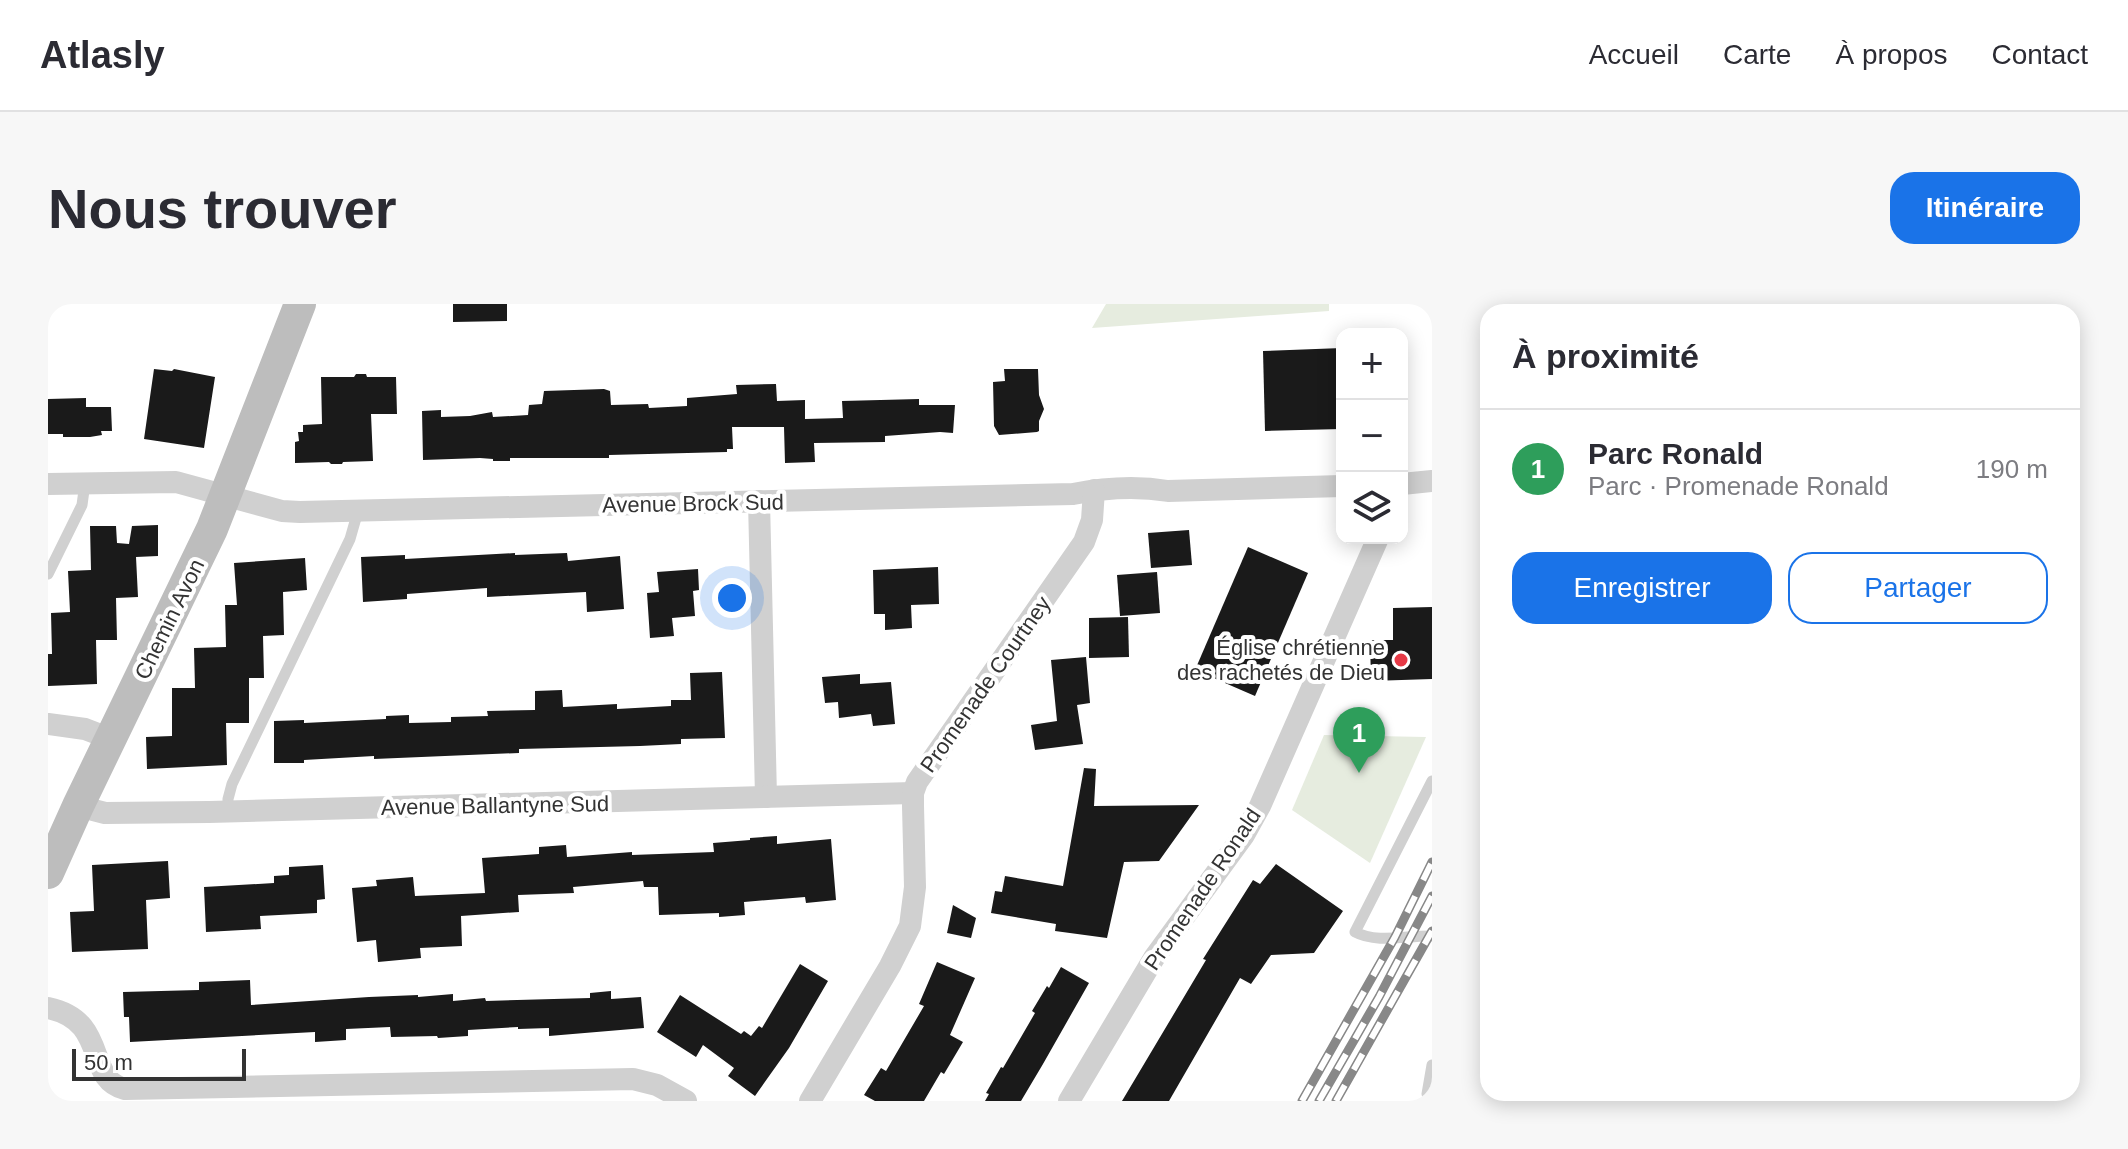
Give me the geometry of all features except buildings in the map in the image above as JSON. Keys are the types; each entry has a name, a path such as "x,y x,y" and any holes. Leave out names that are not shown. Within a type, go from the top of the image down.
{"main road":[{"name":"Chemin Avon","path":"48,873 212,529 300,304"}],"street":[{"path":"1408,483 1432,481"},
{"name":"Avenue Brock Sud","path":"48,484 176,482 282,511 1336,486"},
{"name":"Promenade Courtney","path":"810,1101 894,959 910,926 915,887 913,793 922,774 1084,542 1092,520 1094,490"},
{"path":"759,501 766,797"},
{"name":"Promenade Ronald","path":"1069,1101 1154,958 1244,835 1260,806 1375,544"},
{"path":"48,724 85,729 111,739"},
{"name":"Avenue Ballantyne Sud","path":"78,806 105,813 913,793"},
{"path":"48,1008 79,1022 91,1039 105,1076 112,1084 125,1089 399,1092 633,1079 657,1085 686,1101"}],"lane":[{"path":"48,574 82,505 85,483"},
{"path":"228,811 232,784 350,539 358,511"},
{"path":"1432,781 1355,932 1376,938 1432,936"},
{"path":"1427,1094 1432,1065"}],"shaded area":[{"path":"1106,304 1329,304 1329,311 1092,328"},
{"path":"1324,735 1426,737 1370,863 1292,810"}],"railway":[{"path":"1302,1101 1395,937 1432,862"},
{"path":"1319,1101 1432,896"},
{"path":"1336,1101 1432,931"}],"place":[{"name":"Église chrétienne des rachetés de Dieu","path":"1401,660"},
{"name":"Parc Ronald","path":"1359,773"}]}
